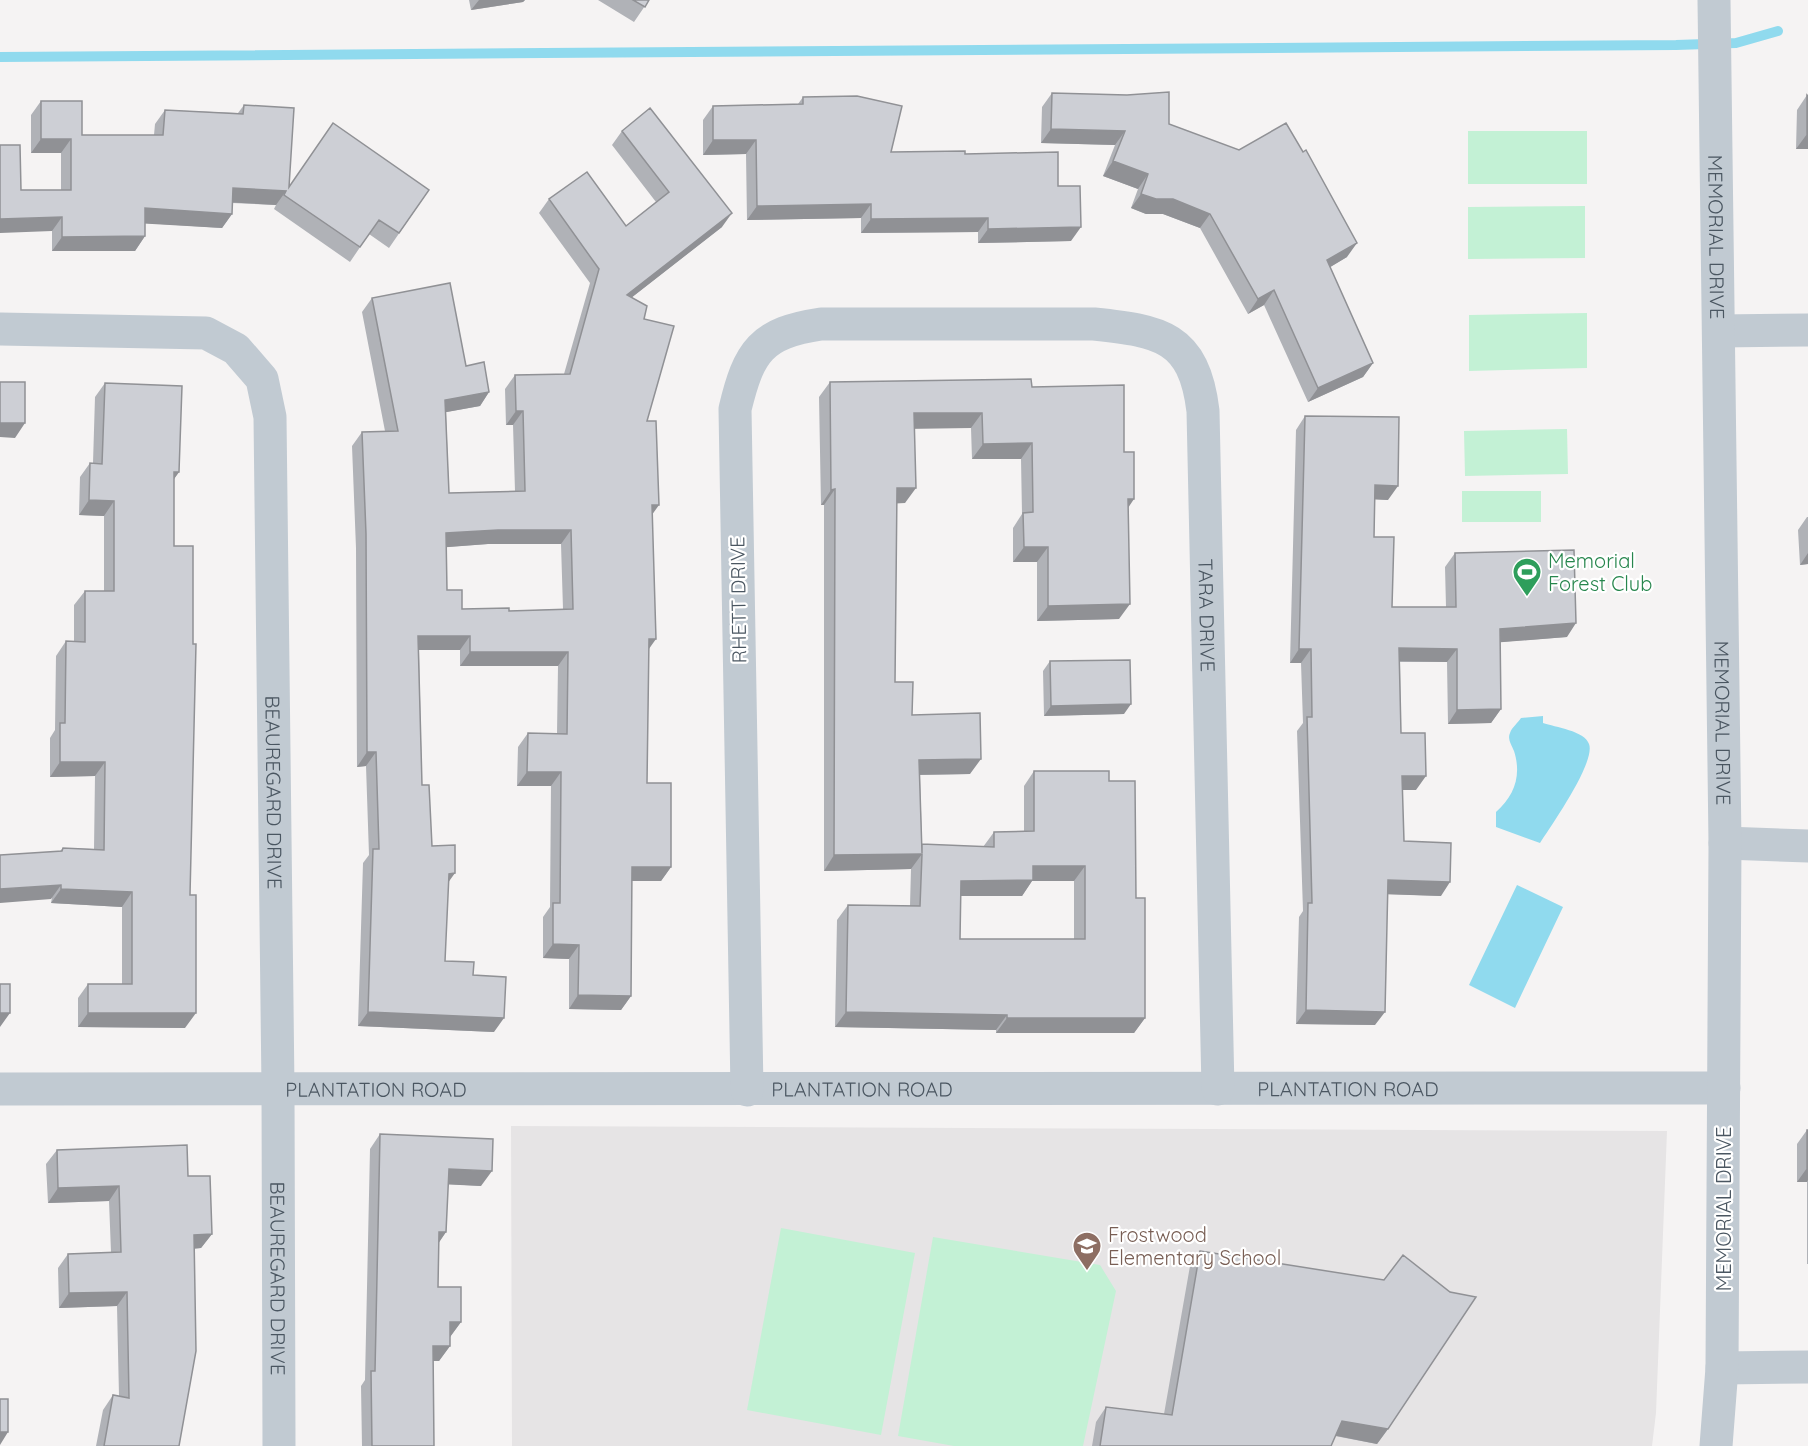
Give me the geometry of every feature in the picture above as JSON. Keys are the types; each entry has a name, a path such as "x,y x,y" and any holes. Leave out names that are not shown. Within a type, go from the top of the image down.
{"street":[{"name":"MEMORIAL DRIVE","path":"1714,0 1725,843 1722,1368 1716,1446"},
{"name":"RHETT DRIVE","path":"747,1090 735,409 743,374 761,345 792,328 821,324 985,324"},
{"name":"TARA DRIVE","path":"985,324 1094,324 1159,334 1181,351 1199,382 1203,411 1218,1089"},
{"name":"BEAUREGARD DRIVE","path":"0,329 206,333 236,349 262,379 270,417 278,1088 279,1446"},
{"path":"1719,331 1808,330"},
{"path":"1725,843 1808,846"},
{"name":"PLANTATION ROAD","path":"0,1089 1724,1088"},
{"path":"1722,1368 1808,1367"}],"shaded area":[{"name":"Frostwood Elementary School","path":"511,1126 1667,1131 1656,1413 1652,1446 512,1446"}],"green space":[{"path":"1468,131 1587,131 1587,184 1468,184"},
{"path":"1585,206 1585,258 1468,259 1468,207"},
{"path":"1587,313 1587,368 1469,371 1469,315"},
{"path":"1567,429 1568,474 1465,476 1464,431"},
{"path":"1462,491 1541,491 1541,522 1462,522"},
{"path":"781,1228 915,1253 881,1435 747,1410"},
{"path":"933,1237 1100,1265 1116,1291 1083,1446 954,1446 898,1436"}],"water":[{"path":"1543,716 1543,723 1582,736 1589,744 1589,753 1586,765 1571,794 1540,843 1496,827 1496,812 1508,799 1517,777 1516,760 1509,735 1521,718"},
{"path":"1517,885 1563,907 1515,1008 1469,985"}],"building":[{"path":"633,0 649,0 645,7"},
{"path":"1169,92 1169,124 1239,150 1286,123 1303,152 1306,150 1357,243 1327,260 1373,363 1318,388 1274,290 1258,299 1210,214 1173,199 1156,199 1141,194 1148,174 1113,161 1125,131 1051,129 1052,93 1127,95"},
{"path":"857,96 902,106 891,152 965,151 965,154 1058,152 1058,186 1080,186 1081,227 988,229 988,218 871,219 871,204 757,206 756,140 713,140 713,106 803,104 803,97"},
{"path":"1808,96 1808,134 1807,134"},
{"path":"41,101 82,101 82,135 163,135 165,110 243,114 244,105 294,108 289,187 333,123 429,190 399,233 379,220 360,247 284,195 286,191 233,188 232,214 145,208 145,236 62,237 62,217 0,219 0,145 20,145 21,190 71,190 71,139 41,139"},
{"path":"650,108 732,213 627,295 647,306 644,319 674,326 647,421 656,421 659,505 652,505 656,639 649,639 647,783 671,783 671,867 632,867 631,996 578,995 579,945 553,944 553,903 560,903 561,772 527,772 528,733 567,734 568,652 470,652 470,636 418,636 422,785 429,785 432,846 455,845 455,873 449,874 445,961 474,962 473,975 506,977 504,1018 368,1012 373,849 379,849 376,752 367,752 366,534 362,432 398,431 372,298 450,283 466,366 484,362 489,392 445,400 449,493 525,491 523,411 516,411 515,375 570,374 599,269 549,199 587,172 626,226 669,192 622,131","holes":["571,530 573,609 509,611 509,608 462,609 462,590 447,590 446,533"]},
{"path":"1031,379 1032,387 1124,385 1124,452 1134,452 1134,499 1128,499 1130,604 1048,606 1048,547 1024,547 1023,513 1033,512 1032,443 983,444 982,413 914,413 916,488 897,488 895,682 913,682 912,715 980,713 981,759 919,760 922,853 922,844 994,847 994,832 1034,831 1034,771 1109,771 1109,781 1135,781 1136,898 1145,898 1145,1018 1007,1018 1007,1015 846,1012 848,905 920,906 922,854 834,855 835,489 831,490 830,382","holes":["1033,866 1085,866 1085,939 960,939 961,881 1033,880"]},
{"path":"0,382 25,382 25,423 0,423"},
{"path":"105,383 182,386 179,472 174,472 174,546 193,546 193,644 196,644 190,895 196,895 196,1013 88,1013 88,984 132,984 132,892 61,889 61,885 0,889 0,855 62,851 63,848 104,850 105,762 60,762 60,723 65,723 66,641 85,642 85,591 114,591 114,501 89,500 90,463 102,464"},
{"path":"1305,416 1399,417 1398,486 1375,485 1374,537 1394,537 1392,607 1456,607 1455,553 1574,550 1576,623 1500,629 1501,709 1457,710 1457,649 1399,648 1401,733 1425,733 1426,776 1402,776 1404,841 1451,843 1450,882 1388,880 1385,1012 1306,1010 1308,903 1312,903 1307,717 1312,717 1311,649 1299,649"},
{"path":"1130,660 1131,704 1051,706 1050,661"},
{"path":"0,984 10,984 10,1013 0,1013"},
{"path":"1808,1130 1808,1168 1807,1168"},
{"path":"380,1134 493,1139 492,1171 449,1169 446,1232 439,1232 438,1287 461,1287 461,1322 450,1322 450,1346 433,1346 434,1446 372,1446 371,1371 375,1371"},
{"path":"187,1145 188,1176 210,1176 212,1234 194,1235 196,1351 179,1446 104,1446 113,1395 129,1398 127,1292 69,1293 68,1254 121,1252 119,1186 58,1188 57,1150"},
{"path":"1200,1251 1384,1280 1403,1255 1450,1292 1476,1297 1388,1429 1342,1421 1331,1446 1100,1446 1106,1407 1172,1415"},
{"path":"0,1399 8,1399 8,1432 0,1432"}],"waterway":[{"path":"0,57 1676,45 1736,43 1778,31"}],"place":[{"name":"Memorial Forest Club","path":"1527,598"},
{"name":"Frostwood Elementary School","path":"1087,1272"}]}
